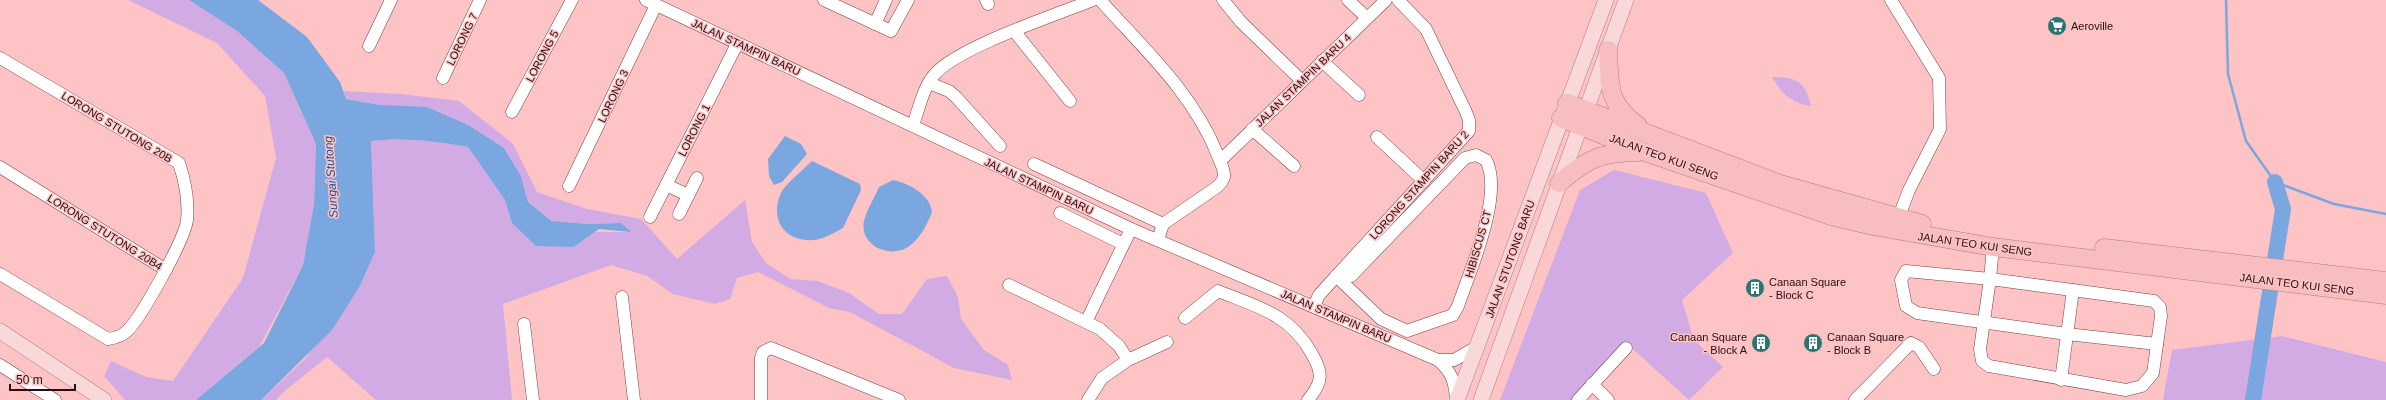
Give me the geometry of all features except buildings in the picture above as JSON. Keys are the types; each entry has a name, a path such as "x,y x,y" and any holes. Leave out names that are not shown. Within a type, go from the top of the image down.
{"highway":[{"path":"1559,183 1586,162 1598,156 1616,153 1649,144 1616,105 1610,88 1608,50"},
{"path":"1564,110 1582,118"},
{"name":"JALAN TEO KUI SENG","path":"1582,118 1831,216 1907,233 1992,247 2211,267"},
{"name":"JALAN TEO KUI SENG","path":"1649,144 1898,219 1982,236 2327,281 2386,295"},
{"name":"JALAN TEO KUI SENG","path":"2327,281 2386,281"}],"main road":[{"name":"JALAN STUTONG BARU","path":"1457,400 1606,0"},
{"name":"JALAN STUTONG BARU","path":"1481,400 1626,0"},
{"path":"0,331 104,400"}],"street":[{"path":"369,46 391,0"},
{"name":"LORONG 7","path":"443,78 480,0"},
{"name":"LORONG 5","path":"512,112 572,0"},
{"path":"824,0 889,30 893,30 908,0"},
{"path":"875,24 886,0"},
{"path":"913,125 929,83 938,71 956,58 975,48 1093,0"},
{"path":"1100,0 1165,70 1196,111 1220,161 1224,177 1217,187 1163,224 1158,240"},
{"path":"1223,0 1241,22 1302,81"},
{"path":"1348,0 1367,18"},
{"name":"LORONG STAMPIN BARU 2","path":"1314,306 1319,295 1467,135 1470,127 1466,112 1426,29 1398,0"},
{"path":"1891,0 1939,78 1940,129 1909,190 1898,219"},
{"name":"JALAN STAMPIN BARU 4","path":"1220,161 1384,1"},
{"name":"JALAN STAMPIN BARU","path":"651,2 737,44 913,125 1131,229 1438,360 1447,368 1455,380 1457,400"},
{"name":"LORONG 3","path":"569,186 651,2"},
{"path":"1015,32 1070,101"},
{"name":"LORONG 1","path":"650,217 737,44"},
{"name":"LORONG STUTONG 20B","path":"0,58 179,163 186,185 187,221 166,270"},
{"path":"1322,62 1359,95"},
{"path":"929,83 949,91 956,97 1000,146"},
{"path":"1252,129 1294,166"},
{"path":"1378,137 1424,181"},
{"name":"HIBISCUS CT","path":"1476,155 1486,160 1493,178 1488,217 1458,306 1453,315 1407,331 1381,319 1338,274 1350,277 1465,158 1476,155"},
{"path":"1034,164 1163,224"},
{"name":"LORONG STUTONG 20B4","path":"0,167 166,270 128,331 116,338 108,339 0,274"},
{"path":"679,214 697,178"},
{"path":"666,185 688,195"},
{"path":"1060,213 1123,244"},
{"path":"1086,322 1131,229"},
{"path":"1992,247 1990,279 1985,323 1980,349 1982,361 1989,366 2061,380 2126,390 2142,386 2152,374 2157,344 2161,316 2160,307 2154,302 1990,279 1906,271 1901,280 1906,306 1909,310 1985,323 2157,344"},
{"path":"1185,318 1218,291 1229,271"},
{"path":"1009,285 1086,322 1109,336 1128,360"},
{"path":"2061,380 2073,290"},
{"path":"1218,291 1269,312 1298,331 1320,368 1321,374 1317,387 1308,400"},
{"path":"622,297 634,400"},
{"path":"524,324 533,400"},
{"path":"1088,400 1102,378 1128,360 1167,342"},
{"path":"1855,400 1911,343 1919,347 1934,369"},
{"name":"JALAN STAMPIN BARU","path":"1438,360 1454,360 1477,347"},
{"path":"761,400 761,358 763,352 771,348 899,400"},
{"path":"1578,400 1626,348"},
{"path":"0,365 55,400"},
{"path":"1592,384 1608,400"}],"shaded area":[{"path":"128,0 189,0 237,31 284,73 316,144 314,204 303,265 259,347 196,400 125,400 104,376 111,361 146,377 173,381 243,278 276,158 265,96 217,43"},
{"path":"1772,77 1787,78 1798,82 1806,91 1811,106 1798,103 1788,97 1783,93"},
{"path":"343,91 401,94 459,101 513,144 537,192 587,209 641,219 677,259 745,200 752,242 766,263 790,279 818,281 849,293 879,314 902,314 927,279 947,276 958,297 961,319 984,350 1008,365 1012,380 954,368 850,312 829,308 758,272 737,278 730,299 715,304 673,294 647,276 611,265 503,304 512,400 376,400 327,357 281,394 276,400 261,400 304,360 360,286 375,252 371,141 396,139 420,140 468,147 505,200 512,223 574,247 595,232 630,232 621,223 588,224 553,221 528,202 521,176 504,148 380,105 346,99"},
{"path":"1614,170 1706,193 1733,253 1682,300 1694,340 1723,367 1689,400 1625,342 1572,400 1500,400 1580,190"},
{"path":"2282,336 2386,362 2386,400 2163,400 2172,350"}],"water":[{"name":"Sungai Stutong","path":"189,0 258,0 307,37 340,82 346,99 380,105 427,107 468,125 504,148 521,176 528,202 552,221 588,224 621,223 631,232 599,229 574,247 536,246 512,223 505,200 468,147 420,140 396,139 371,141 375,252 360,286 332,330 261,400 196,400 264,343 303,265 314,204 316,144 284,73 237,31"},
{"path":"785,136 801,144 807,154 782,182 774,185 769,176 768,159"},
{"path":"812,161 860,184 861,190 843,228 829,236 814,240 804,240 795,238 788,234 783,228 779,222 777,205 782,191 794,177"},
{"path":"893,180 899,181 917,190 927,200 932,212 920,236 912,244 900,250 892,251 877,248 871,243 866,237 864,221 879,187"}],"waterway":[{"path":"2226,0 2228,74 2246,141 2275,182 2334,204 2386,214"},
{"path":"2253,400 2283,209 2275,182"}],"place":[{"name":"Aeroville","path":"2057,26"},
{"name":"Canaan Square - Block C","path":"1755,288"},
{"name":"Canaan Square - Block A","path":"1761,343"},
{"name":"Canaan Square - Block B","path":"1813,343"}]}
